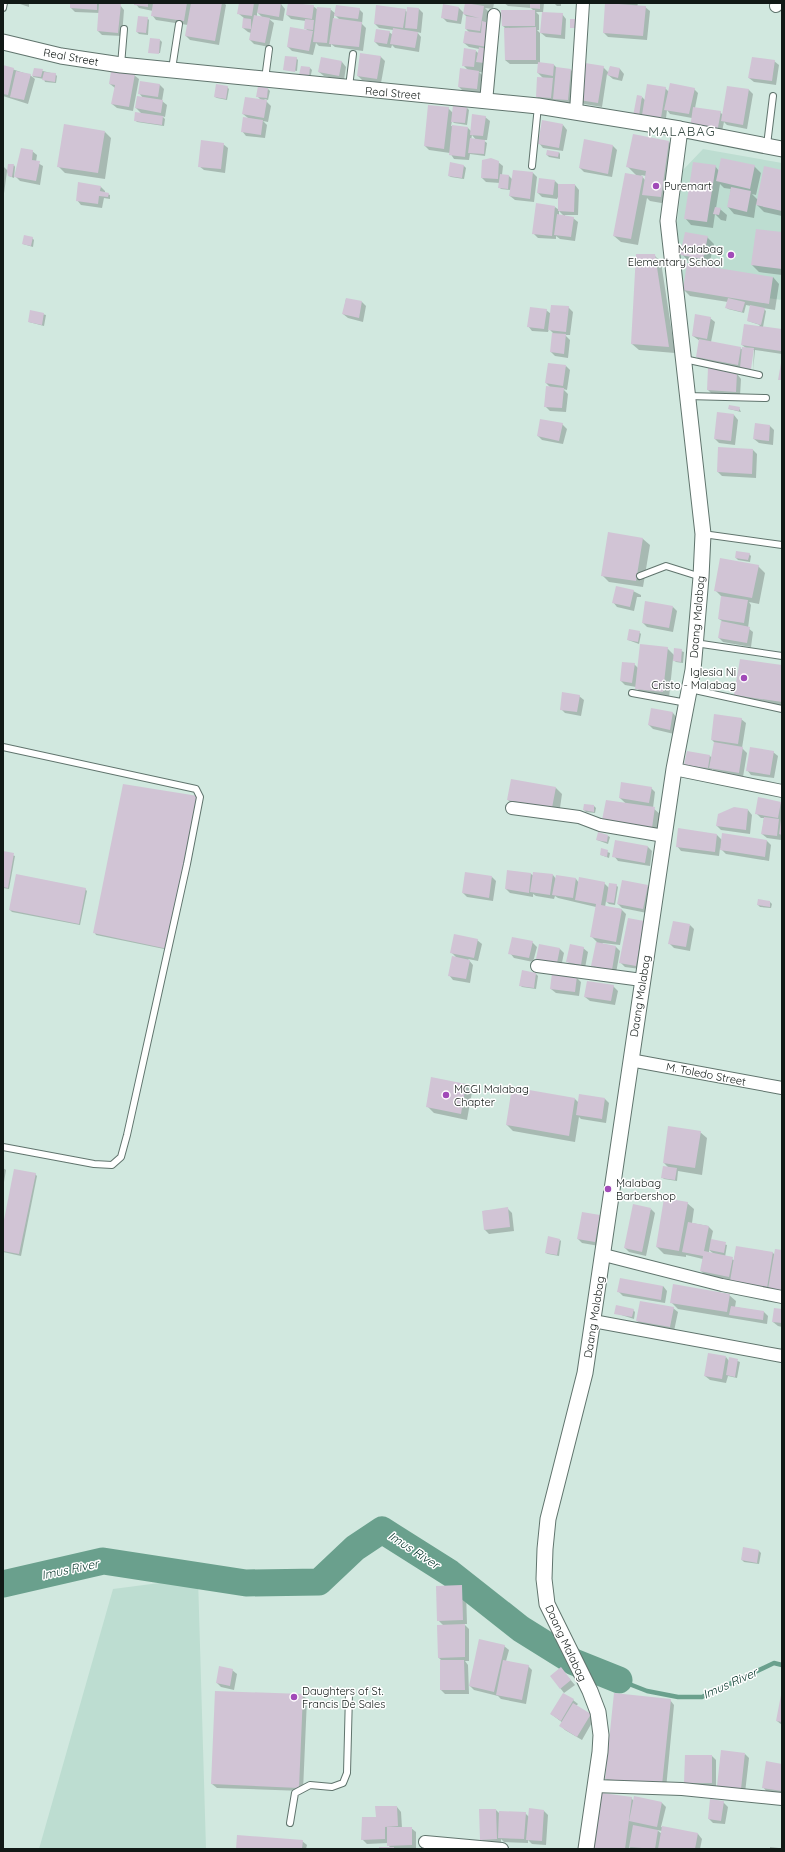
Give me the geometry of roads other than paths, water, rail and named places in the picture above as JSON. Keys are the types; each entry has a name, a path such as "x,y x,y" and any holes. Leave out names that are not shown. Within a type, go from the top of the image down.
{"street":[{"path":"576,112 583,3"},
{"path":"486,102 494,15"},
{"name":"Real Street","path":"3,42 61,56 121,66 348,89 538,106 680,129 782,149"},
{"name":"Daang Malabag","path":"586,1849 600,1752 601,1735 598,1712 590,1691 583,1681 547,1604 544,1579 545,1549 548,1519 585,1373 604,1255 642,980 674,769 688,696 695,643 703,534 668,221 680,129"},
{"path":"674,769 782,791"},
{"path":"512,808 579,817 600,825 664,836"},
{"path":"537,966 642,980"},
{"name":"M. Toledo Street","path":"630,1060 782,1088"},
{"path":"604,1255 722,1285 782,1297"},
{"path":"593,1321 782,1356"},
{"path":"594,1786 682,1789 782,1799"},
{"path":"425,1842 502,1849"}],"lane":[{"path":"3,8 4,3"},
{"path":"172,71 179,24"},
{"path":"121,66 124,29"},
{"path":"264,80 269,49"},
{"path":"348,89 353,54"},
{"path":"767,147 773,96"},
{"path":"532,166 538,106"},
{"path":"683,359 759,375"},
{"path":"687,396 766,398"},
{"path":"703,534 782,545"},
{"path":"640,576 666,566 701,576"},
{"path":"695,643 782,656"},
{"path":"632,694 688,696 782,709"},
{"path":"3,747 196,789 200,797 128,1135 121,1157 112,1165 106,1165 3,1147"},
{"path":"290,1823 295,1793 310,1785 332,1787 343,1783 347,1773 349,1694"}],"waterway":[{"name":"Imus River","path":"3,1584 103,1561 246,1583 319,1582 355,1548 382,1530 450,1573 521,1629 574,1662 619,1680"},
{"name":"Imus River","path":"619,1680 647,1691 678,1697 702,1697 774,1663 782,1665"}],"place":[{"name":"Puremart","path":"656,186"},
{"name":"Malabag Elementary School","path":"731,255"},
{"name":"Iglesia Ni Cristo - Malabag","path":"744,678"},
{"name":"MCGI Malabag Chapter","path":"446,1095"},
{"name":"Malabag Barbershop","path":"608,1189"},
{"name":"Daughters of St. Francis De Sales","path":"294,1697"}],"district":[{"name":"MALABAG","path":"682,131"}]}
